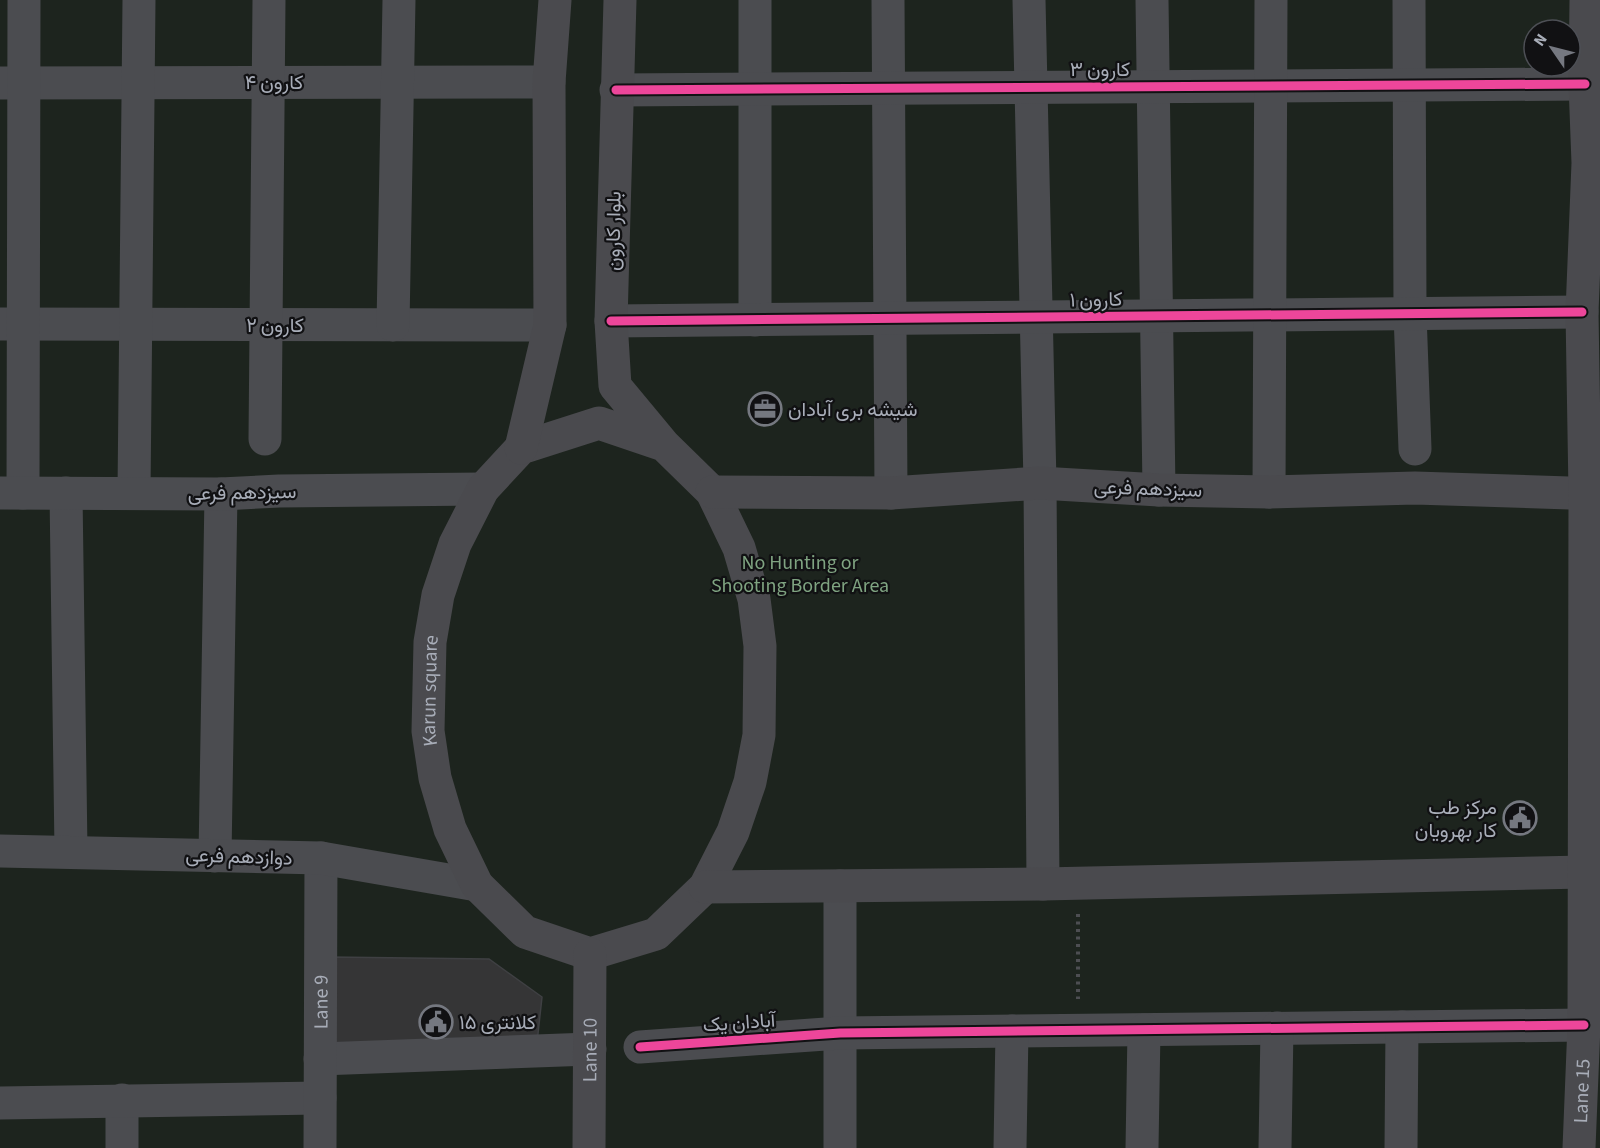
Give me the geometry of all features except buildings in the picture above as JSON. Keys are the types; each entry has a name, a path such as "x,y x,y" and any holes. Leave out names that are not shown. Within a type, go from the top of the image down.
{"main road":[{"path":"521,448 550,325 549,82 555,0"},
{"name":"بلوار کارون","path":"620,0 611,321 615,386 664,445"},
{"name":"Lane 15","path":"1579,1148 1589,1043 1584,872 1593,493 1582,312 1594,163 1585,84 1586,0"},
{"name":"Karun square","path":"599,423 664,445 712,492 739,548 754,599 760,646 759,735 750,782 734,832 705,888 656,934 590,954 525,932 477,885 450,829 435,778 428,730 430,642 438,595 454,544 483,489 521,448 599,423"},
{"name":"سیزدهم فرعی","path":"712,492 891,493 1040,483 1159,490 1269,492 1415,488 1593,493"},
{"path":"705,888 1043,884 1584,872"},
{"name":"Lane 10","path":"589,1148 590,954"}],"street":[{"path":"12,493 12,83 24,0"},
{"path":"134,492 139,0"},
{"path":"265,439 269,0"},
{"path":"393,325 399,0"},
{"path":"754,0 755,320"},
{"path":"888,0 891,493"},
{"path":"1029,0 1040,483 1043,884"},
{"path":"1152,0 1159,490"},
{"path":"1269,492 1271,0"},
{"path":"1409,0 1410,314 1415,449"},
{"name":"کارون ۴","path":"12,83 549,82"},
{"name":"کارون ۳","path":"616,90 1585,84"},
{"name":"کارون ۱","path":"611,321 1582,312"},
{"name":"کارون ۲","path":"12,324 550,325"},
{"name":"سیزدهم فرعی","path":"12,493 221,494 279,491 483,489"},
{"path":"66,493 70,851"},
{"path":"215,856 221,494"},
{"name":"دوازدهم فرعی","path":"0,851 321,858 477,885"},
{"name":"Lane 9","path":"320,1148 321,858"},
{"path":"840,886 840,1148"},
{"path":"1401,1148 1402,1027"},
{"name":"آبادان یک","path":"640,1047 840,1033 1402,1027 1589,1043"},
{"path":"1275,1148 1277,1028"},
{"path":"1142,1148 1144,1029"},
{"path":"1010,1148 1012,1031"},
{"path":"320,1059 590,1049"},
{"path":"0,1103 320,1098"},
{"path":"122,1100 122,1148"}],"path":[{"path":"1078,883 1078,1030"}],"green space":[{"name":"No Hunting or Shooting Border Area","path":"0,0 1600,0 1600,1148 0,1148"}],"cycle path":[{"path":"616,90 1585,84"},
{"path":"611,321 1582,312"},
{"path":"640,1047 840,1033 1584,1025"}],"place":[{"name":"شیشه بری آبادان","path":"765,409"},
{"name":"مرکز طب کار بهرویان","path":"1520,818"},
{"name":"کلانتری ۱۵","path":"436,1022"}]}
